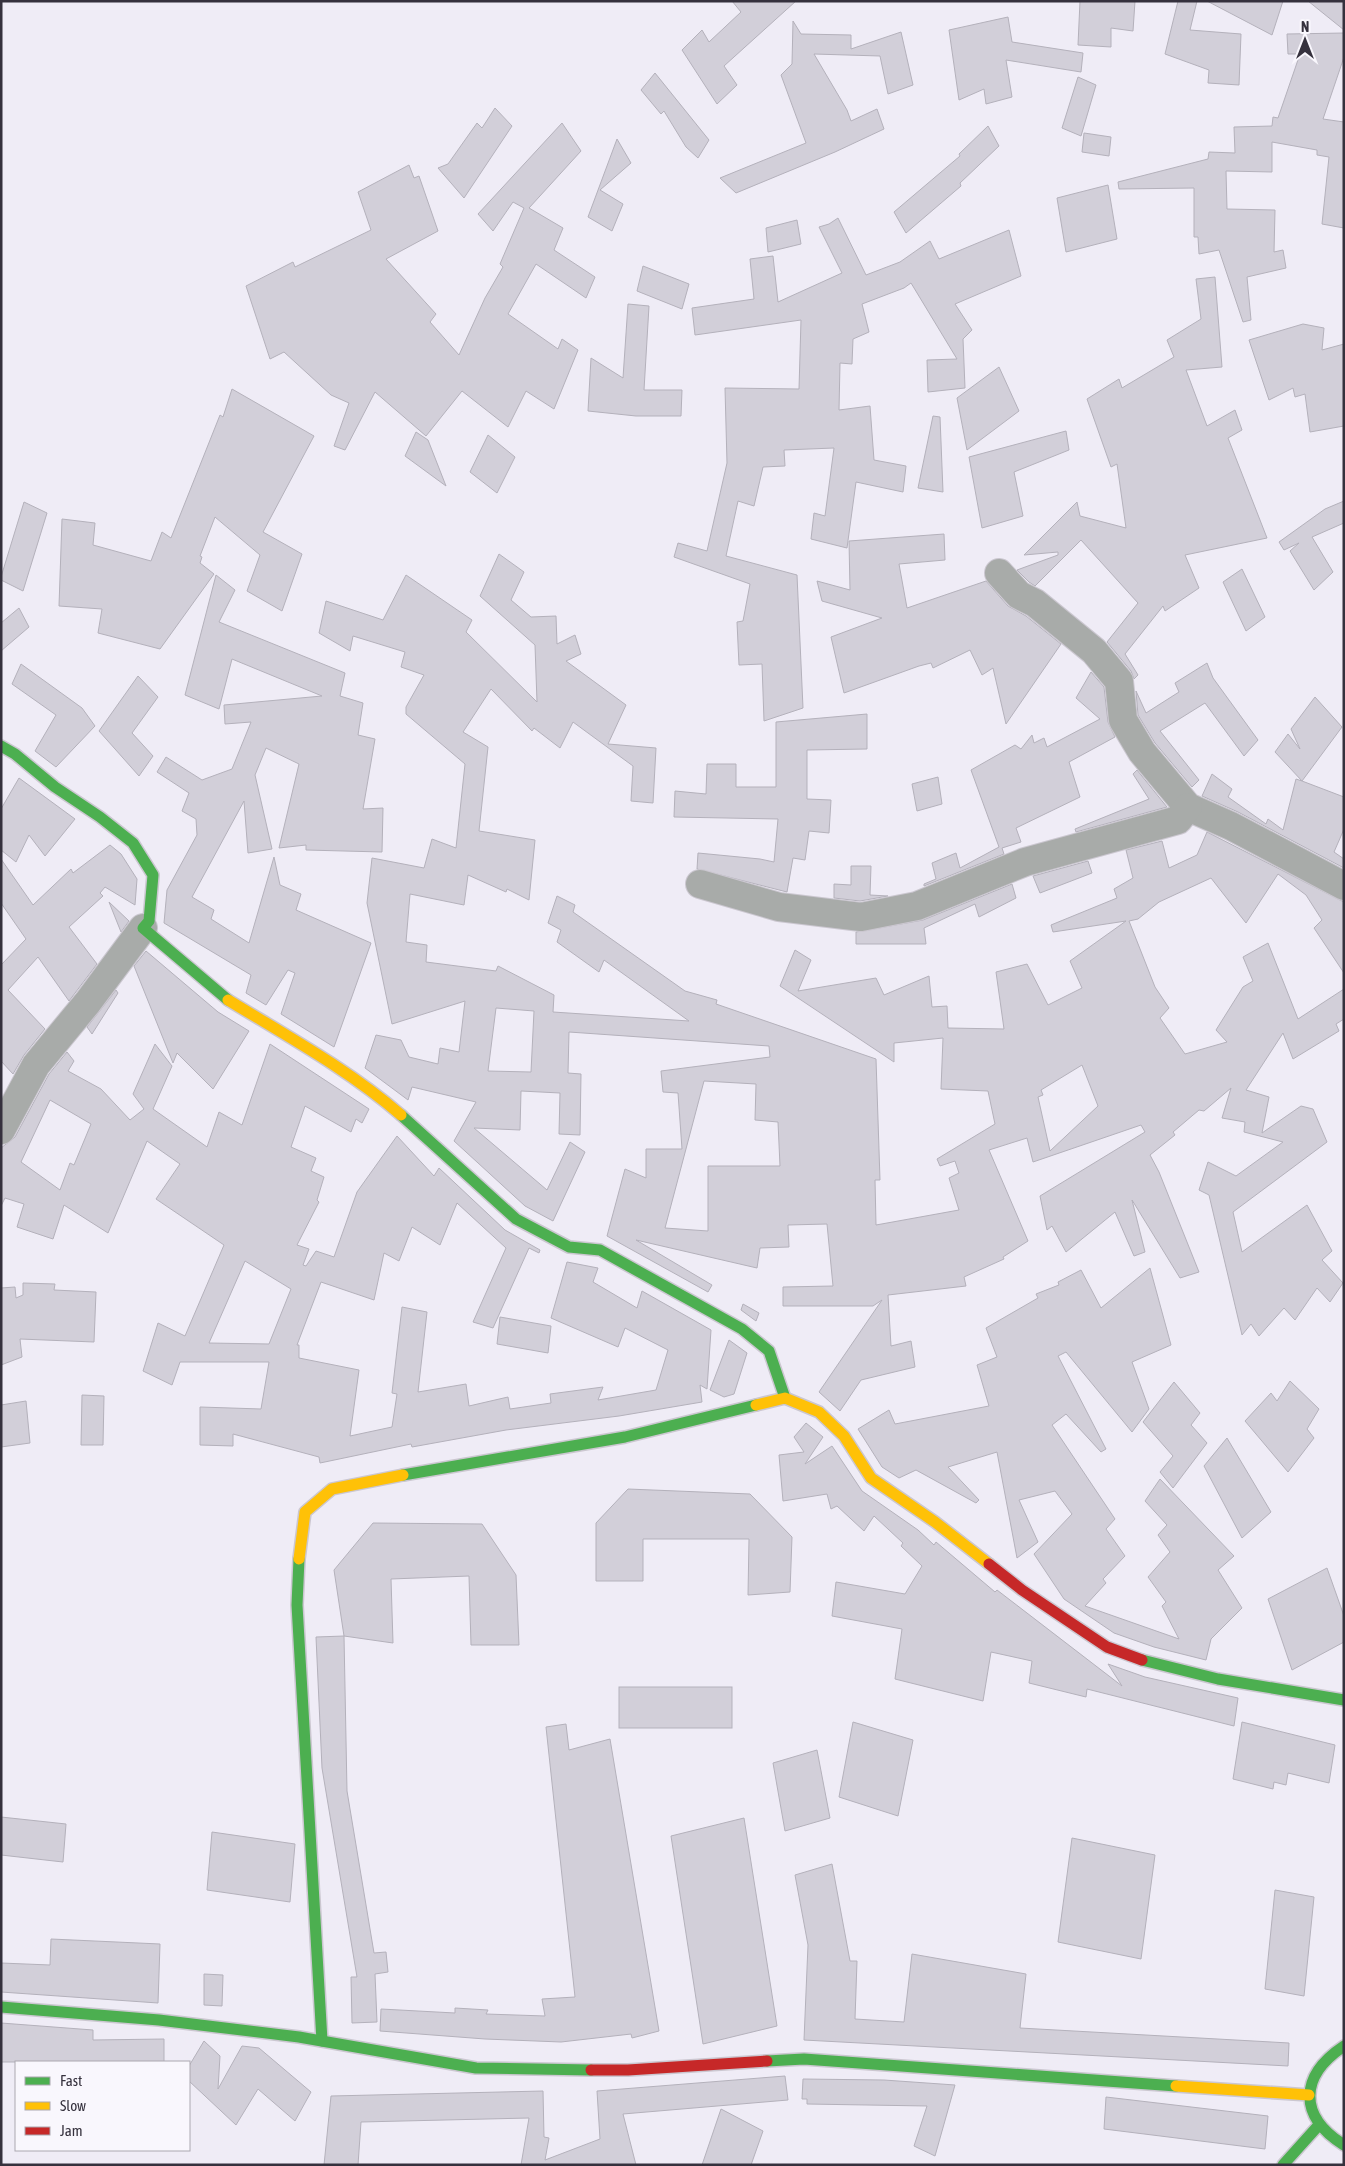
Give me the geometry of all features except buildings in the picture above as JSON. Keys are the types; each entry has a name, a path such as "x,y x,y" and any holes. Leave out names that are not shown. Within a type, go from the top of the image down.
{"street":[{"path":"1000,573 1019,595 1034,603 1094,651 1119,681 1122,720 1142,752 1188,807 1231,826 1344,886"},
{"path":"1,746 15,754 55,787 100,817 133,843 153,875 149,921 36,1065 1,1130"},
{"path":"700,884 779,907 861,917 917,906 1025,862 1178,820 1188,807"},
{"path":"143,928 228,1000 332,1064 381,1098 446,1154 516,1219 569,1247 600,1250 742,1329 769,1351 785,1398"},
{"path":"322,2041 297,1605 300,1539 305,1512 332,1489 356,1482 625,1437 785,1398 819,1412 844,1436 871,1478 935,1522 1022,1590 1107,1647 1149,1662 1218,1679 1344,1700"},
{"path":"1,2007 160,2020 322,2041 476,2068 628,2070 804,2059 1309,2095"},
{"path":"1344,2046 1331,2052 1320,2064 1312,2079 1309,2095 1311,2111 1318,2126 1331,2139 1344,2145"},
{"path":"1283,2165 1318,2126"}],"traffic: fast":[{"path":"1,746 15,754 55,787 100,817 133,843 153,875 149,921 143,928 228,1000"},
{"path":"401,1115 516,1219 569,1247 600,1250 742,1329 769,1351 785,1398"},
{"path":"403,1475 625,1437 756,1405"},
{"path":"299,1559 297,1605 322,2041"},
{"path":"1142,1660 1218,1679 1344,1700"},
{"path":"1,2007 159,2020 299,2037 476,2068 591,2070"},
{"path":"1344,2046 1329,2058 1319,2070 1312,2083 1310,2096 1312,2109 1318,2122 1329,2134 1344,2145"},
{"path":"767,2061 804,2059 1176,2086"},
{"path":"1283,2165 1318,2126"}],"traffic: slow":[{"path":"228,1000 339,1068 401,1115"},
{"path":"756,1405 785,1398 819,1412 844,1436 871,1478 935,1522 989,1564"},
{"path":"299,1559 305,1512 332,1489 403,1475"},
{"path":"1176,2086 1309,2095"}],"traffic: jam":[{"path":"989,1564 1022,1590 1107,1647 1142,1660"},
{"path":"591,2070 628,2070 767,2061"}]}
